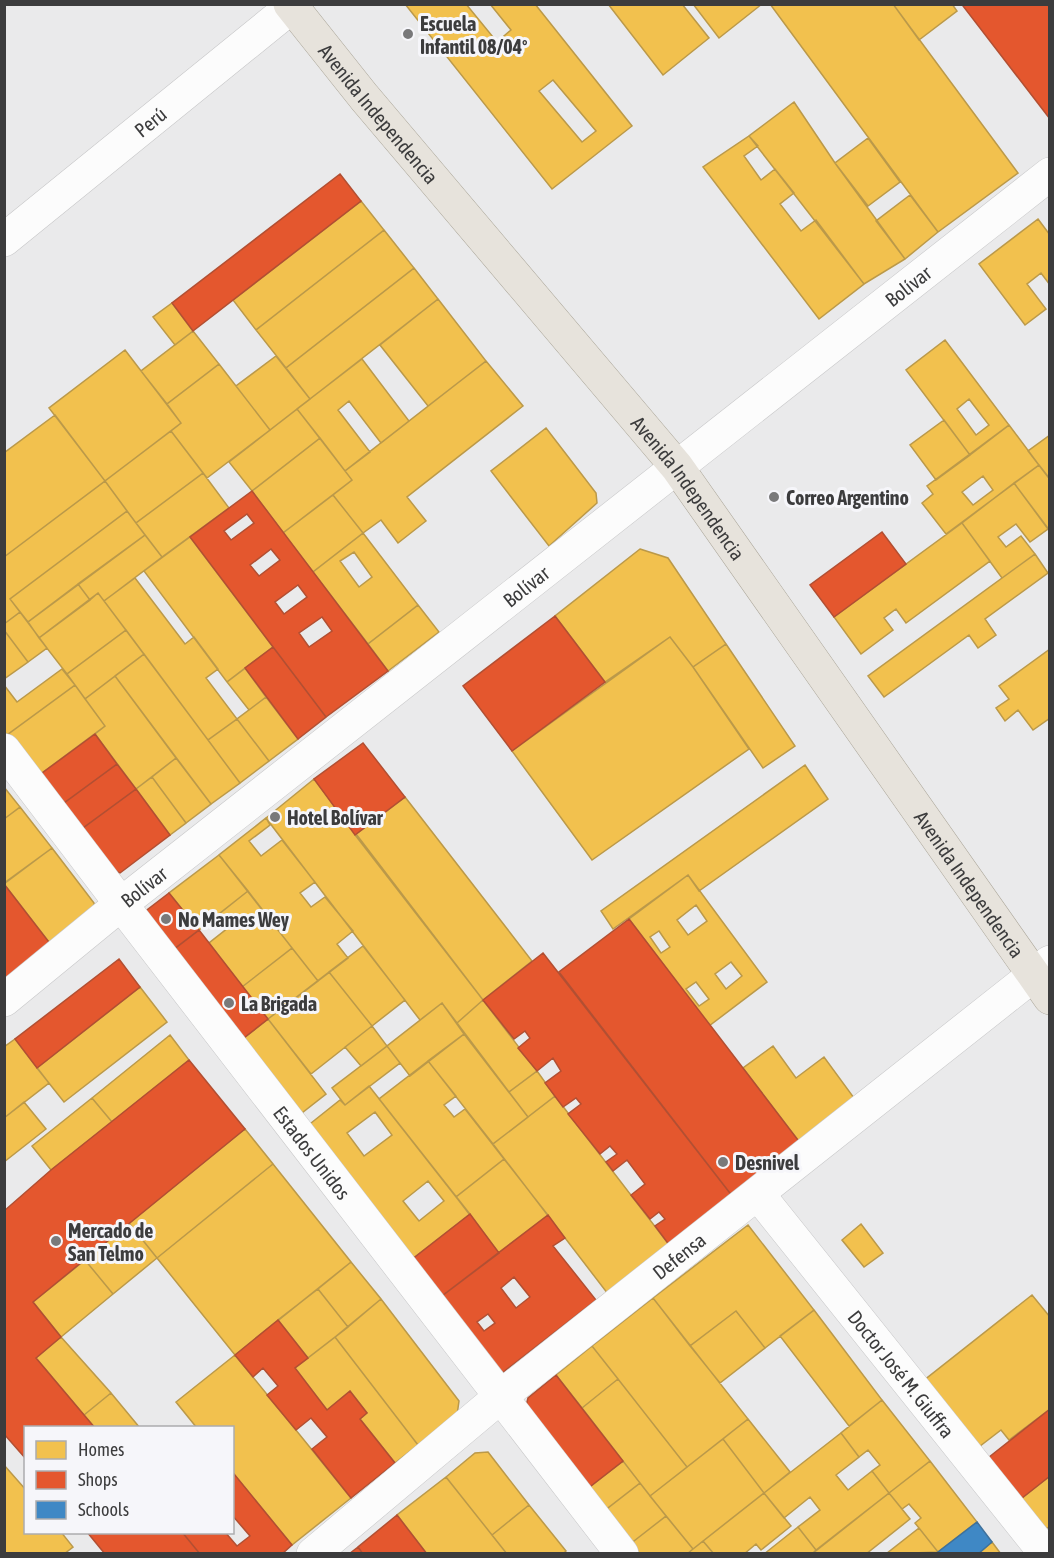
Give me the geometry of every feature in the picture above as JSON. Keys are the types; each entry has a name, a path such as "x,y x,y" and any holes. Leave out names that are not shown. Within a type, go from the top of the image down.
{"main road":[{"name":"Avenida Independencia","path":"292,5 372,106 677,466 1044,978"}],"street":[{"name":"Perú","path":"4,240 292,5"},
{"name":"Bolívar","path":"4,1000 121,904 1050,174"},
{"name":"Estados Unidos","path":"4,750 622,1554"},
{"name":"Defensa","path":"313,1554 500,1397 758,1194 1044,978"},
{"name":"Doctor José M. Giuffra","path":"758,1194 1046,1554"}],"building: Homes":[{"path":"405,4 466,4 497,42 511,30 490,4 535,4 632,126 552,189","holes":["553,80 596,131 582,142 539,91"]},
{"path":"608,4 682,4 709,38 663,75"},
{"path":"693,4 762,4 719,38"},
{"path":"770,4 893,4 1018,173 938,232"},
{"path":"893,4 952,4 957,11 919,40"},
{"path":"794,102 905,259 864,284 749,136"},
{"path":"749,136 758,146 744,156 761,180 775,169 794,193 780,204 801,231 816,220 864,284 819,319 703,167"},
{"path":"868,138 900,182 868,206 835,163"},
{"path":"910,195 938,232 905,259 876,221"},
{"path":"361,201 384,230 256,330 233,300"},
{"path":"1038,219 1050,235 1050,285 1041,273 1027,284 1046,309 1025,325 979,264"},
{"path":"384,230 414,268 286,368 256,330"},
{"path":"414,268 438,299 310,399 286,368"},
{"path":"438,299 486,361 428,406 380,345"},
{"path":"172,303 193,331 175,345 153,317"},
{"path":"193,331 219,364 167,404 141,371"},
{"path":"945,340 1009,425 970,455 906,370","holes":["969,399 989,425 976,435 957,409"]},
{"path":"125,350 181,423 105,481 49,408"},
{"path":"276,356 310,399 270,430 236,386"},
{"path":"362,359 409,421 381,443 349,401 338,410 370,452 345,471 297,409"},
{"path":"486,361 523,406 407,497 426,521 398,543 381,520 363,533 333,495 352,480 345,471"},
{"path":"219,364 270,430 207,478 171,431 181,423 167,404"},
{"path":"297,409 320,438 252,491 229,462"},
{"path":"55,415 105,481 4,557 4,453"},
{"path":"944,420 970,455 936,480 910,445"},
{"path":"1009,425 1039,465 946,534 922,503 933,494 927,486","holes":["983,476 993,490 973,505 962,492"]},
{"path":"546,428 596,493 597,503 549,546 491,471"},
{"path":"171,431 203,473 136,523 105,481"},
{"path":"1050,435 1050,476 1048,477 1028,451"},
{"path":"320,438 352,480 283,533 252,491"},
{"path":"1039,465 1050,479 1050,531 1014,483"},
{"path":"203,473 229,508 162,557 136,523"},
{"path":"105,481 127,511 10,599 20,612 4,624 4,557"},
{"path":"1014,483 1048,529 1030,542 1016,524 998,537 1006,547 1021,536 1035,554 1002,578 962,523"},
{"path":"333,495 363,533 313,572 283,533"},
{"path":"127,511 145,535 28,622 10,599"},
{"path":"962,523 990,561 906,623 896,609 884,618 893,630 861,654 834,617"},
{"path":"363,533 418,605 368,644 313,572","holes":["354,552 372,577 359,587 340,561"]},
{"path":"145,535 162,557 104,601 98,593 90,600 78,584"},
{"path":"190,537 273,647 227,682 144,571"},
{"path":"640,549 668,558 726,644 693,667 670,637 605,682 555,616"},
{"path":"1035,554 1048,573 985,619 996,635 978,648 969,635 884,697 868,676"},
{"path":"135,578 185,644 194,637 218,669 206,678 237,719 208,740 104,601"},
{"path":"78,584 90,600 39,638 28,622"},
{"path":"98,593 126,630 67,674 39,638"},
{"path":"418,605 439,632 388,671 368,644"},
{"path":"20,612 47,648 28,662 4,630 4,624"},
{"path":"4,630 28,662 4,679"},
{"path":"126,630 144,654 85,699 67,674"},
{"path":"670,637 749,749 592,860 512,751"},
{"path":"726,644 795,746 763,768 693,667"},
{"path":"1050,649 1050,718 1033,730 1018,710 1005,721 996,708 1009,699 999,686"},
{"path":"144,654 240,783 211,804 115,676"},
{"path":"245,668 266,697 249,710 227,682"},
{"path":"62,669 75,685 7,735 4,731 4,685 17,702"},
{"path":"115,676 176,758 136,789 95,734 105,726 85,699"},
{"path":"75,685 105,726 38,776 7,735"},
{"path":"266,697 298,739 269,761 237,719"},
{"path":"237,719 269,761 240,783 208,740"},
{"path":"176,758 211,804 186,823 152,777"},
{"path":"805,765 828,799 699,891 688,875 613,929 601,911"},
{"path":"152,777 186,823 170,835 136,789"},
{"path":"314,779 483,1000 457,1023 442,1003 420,1020 266,818"},
{"path":"4,787 20,807 4,819"},
{"path":"405,797 532,961 483,1000 355,835"},
{"path":"20,807 52,848 4,883 4,819"},
{"path":"266,818 270,825 249,841 261,856 282,840 315,882 300,893 311,907 325,897 353,931 337,944 348,958 318,981 219,855"},
{"path":"52,848 94,903 95,912 52,946 4,884"},
{"path":"219,855 248,891 199,930 169,893"},
{"path":"688,875 767,982 709,1026 629,919","holes":["696,905 707,921 688,935 677,920","659,931 670,947 661,953 650,937","731,962 742,976 726,989 715,974","696,982 709,999 699,1006 686,989"]},
{"path":"248,891 292,948 242,987 209,943 229,927 219,914"},
{"path":"363,946 405,1000 372,1026 329,972"},
{"path":"292,948 318,981 268,1019 242,987"},
{"path":"329,972 372,1026 311,1074 268,1019"},
{"path":"140,987 167,1022 64,1102 37,1068"},
{"path":"483,1000 537,1071 509,1092 457,1023"},
{"path":"442,1003 464,1034 410,1076 387,1046"},
{"path":"268,1019 326,1094 293,1120 235,1045"},
{"path":"372,1026 387,1046 361,1066 345,1047"},
{"path":"464,1034 528,1117 493,1144 428,1061"},
{"path":"170,1035 189,1060 112,1122 92,1098"},
{"path":"15,1039 49,1083 4,1118 4,1047"},
{"path":"387,1046 400,1063 345,1105 332,1088"},
{"path":"773,1046 796,1078 824,1057 857,1102 801,1144 743,1068"},
{"path":"428,1061 456,1096 444,1105 454,1117 465,1109 504,1159 456,1197 379,1099"},
{"path":"537,1071 555,1096 528,1117 509,1092"},
{"path":"369,1086 470,1214 406,1264 301,1131 340,1100 345,1105","holes":["375,1112 392,1135 364,1156 347,1133","428,1181 444,1201 419,1221 403,1201"]},
{"path":"555,1096 670,1246 608,1294 493,1144"},
{"path":"92,1098 112,1122 51,1170 32,1146"},
{"path":"24,1102 46,1129 4,1162 4,1118"},
{"path":"245,1129 273,1164 157,1258 129,1223"},
{"path":"504,1159 548,1215 499,1253 456,1197"},
{"path":"273,1164 351,1262 235,1355 157,1258"},
{"path":"129,1223 157,1258 113,1294 85,1260"},
{"path":"861,1224 883,1253 864,1267 842,1240"},
{"path":"748,1225 814,1310 765,1348 736,1311 690,1346 653,1298"},
{"path":"85,1260 113,1294 61,1337 33,1302"},
{"path":"351,1262 381,1299 348,1327 318,1289"},
{"path":"318,1289 348,1327 308,1358 278,1320"},
{"path":"1032,1295 1050,1317 1050,1409 1009,1440 1001,1430 971,1453 918,1385"},
{"path":"653,1298 748,1419 687,1467 592,1346"},
{"path":"381,1299 459,1401 457,1415 418,1445 335,1337"},
{"path":"814,1310 882,1400 849,1426 780,1336"},
{"path":"736,1311 765,1348 720,1383 690,1346"},
{"path":"61,1337 111,1393 84,1415 36,1358"},
{"path":"335,1337 418,1445 395,1463 360,1419 367,1413 350,1391 327,1410 295,1368"},
{"path":"592,1346 618,1379 582,1408 556,1375"},
{"path":"235,1355 351,1498 292,1545 234,1474 234,1426 195,1426 176,1402"},
{"path":"618,1379 687,1467 650,1496 582,1408"},
{"path":"111,1393 138,1426 93,1426 84,1415"},
{"path":"882,1400 930,1461 889,1493 872,1471 880,1465 868,1450 859,1457 841,1433"},
{"path":"748,1419 790,1472 764,1493 723,1439"},
{"path":"841,1433 859,1457 836,1475 848,1490 872,1471 889,1493 816,1550 798,1527 820,1510 810,1497 784,1518 764,1493"},
{"path":"723,1439 764,1493 693,1549 650,1496"},
{"path":"488,1452 529,1505 492,1535 446,1477 475,1453"},
{"path":"623,1461 640,1483 599,1515 582,1493"},
{"path":"930,1461 977,1522 938,1552 915,1523 921,1518 909,1504 902,1509 889,1493"},
{"path":"4,1465 24,1488 24,1534 63,1534 73,1547 64,1554 4,1554"},
{"path":"1050,1476 1050,1526 1041,1532 1017,1502"},
{"path":"446,1477 507,1554 427,1554 397,1515"},
{"path":"640,1483 666,1516 625,1548 599,1515"},
{"path":"764,1493 791,1526 761,1550 756,1544 744,1554 714,1554 703,1541"},
{"path":"889,1493 910,1519 866,1554 812,1554"},
{"path":"529,1505 566,1551 563,1554 507,1554 492,1535"},
{"path":"666,1516 693,1549 687,1554 630,1554 625,1548"},
{"path":"798,1527 816,1550 812,1554 764,1554"},
{"path":"919,1528 938,1552 886,1554"},
{"path":"703,1541 714,1554 687,1554 693,1549"},
{"path":"992,1542 1001,1554 978,1554"}],"building: Shops":[{"path":"964,4 1047,4 1050,8 1050,119 963,6"},
{"path":"340,174 361,201 193,331 172,303"},
{"path":"252,491 388,671 326,717 190,537","holes":["247,514 254,523 231,540 224,531","271,549 280,560 259,576 250,565","298,585 307,597 284,614 275,602","322,617 332,631 309,647 299,633"]},
{"path":"882,532 906,564 834,617 810,585"},
{"path":"555,616 605,682 512,751 463,686"},
{"path":"273,647 326,717 298,739 245,668"},
{"path":"95,734 117,764 60,806 38,776"},
{"path":"363,743 405,797 355,835 314,779"},
{"path":"117,764 136,789 79,831 60,806"},
{"path":"136,789 170,835 120,873 108,868 79,831"},
{"path":"4,884 52,946 4,983"},
{"name":"No Mames Wey","path":"169,893 199,930 165,956 143,913"},
{"path":"629,919 801,1144 733,1197 559,972"},
{"name":"La Brigada","path":"199,930 268,1019 235,1045 165,956"},
{"path":"543,953 733,1197 670,1246 655,1226 665,1219 659,1212 650,1219 631,1195 645,1184 627,1160 613,1171 606,1162 617,1154 610,1146 600,1154 568,1114 581,1104 576,1098 563,1107 545,1083 561,1071 553,1058 537,1071 518,1048 530,1038 525,1031 514,1039 483,1000"},
{"path":"119,959 140,987 37,1068 15,1039"},
{"name":"Mercado de San Telmo","path":"189,1060 245,1129 33,1302 61,1337 36,1358 93,1426 24,1426 24,1457 4,1434 4,1211 51,1170"},
{"path":"470,1214 499,1253 434,1302 406,1264"},
{"path":"548,1215 565,1238 553,1246 596,1300 502,1373 434,1302","holes":["514,1277 530,1297 516,1308 501,1288","488,1314 495,1323 484,1331 477,1322"]},
{"path":"278,1320 308,1358 295,1368 327,1410 350,1391 367,1413 360,1419 395,1463 351,1498 312,1449 327,1437 311,1418 296,1430 267,1395 278,1386 263,1368 253,1377 235,1355"},
{"path":"556,1375 623,1461 582,1493 524,1414 528,1398"},
{"path":"1050,1409 1050,1476 1017,1502 984,1461"},
{"path":"234,1474 292,1545 282,1554 200,1554 184,1534 227,1534 237,1546 250,1536 234,1517"},
{"path":"397,1515 427,1554 363,1554 358,1547"},
{"path":"89,1534 184,1534 200,1554 105,1554"},
{"path":"358,1547 363,1554 349,1554"}],"building: Schools":[{"path":"977,1522 992,1542 978,1554 939,1554 938,1552"}],"place":[{"name":"Escuela Infantil 08/04°","path":"408,34"},
{"name":"Correo Argentino","path":"774,497"},
{"name":"Hotel Bolívar","path":"275,817"},
{"name":"No Mames Wey","path":"166,919"},
{"name":"La Brigada","path":"229,1003"},
{"name":"Desnivel","path":"723,1162"},
{"name":"Mercado de San Telmo","path":"56,1241"}]}
